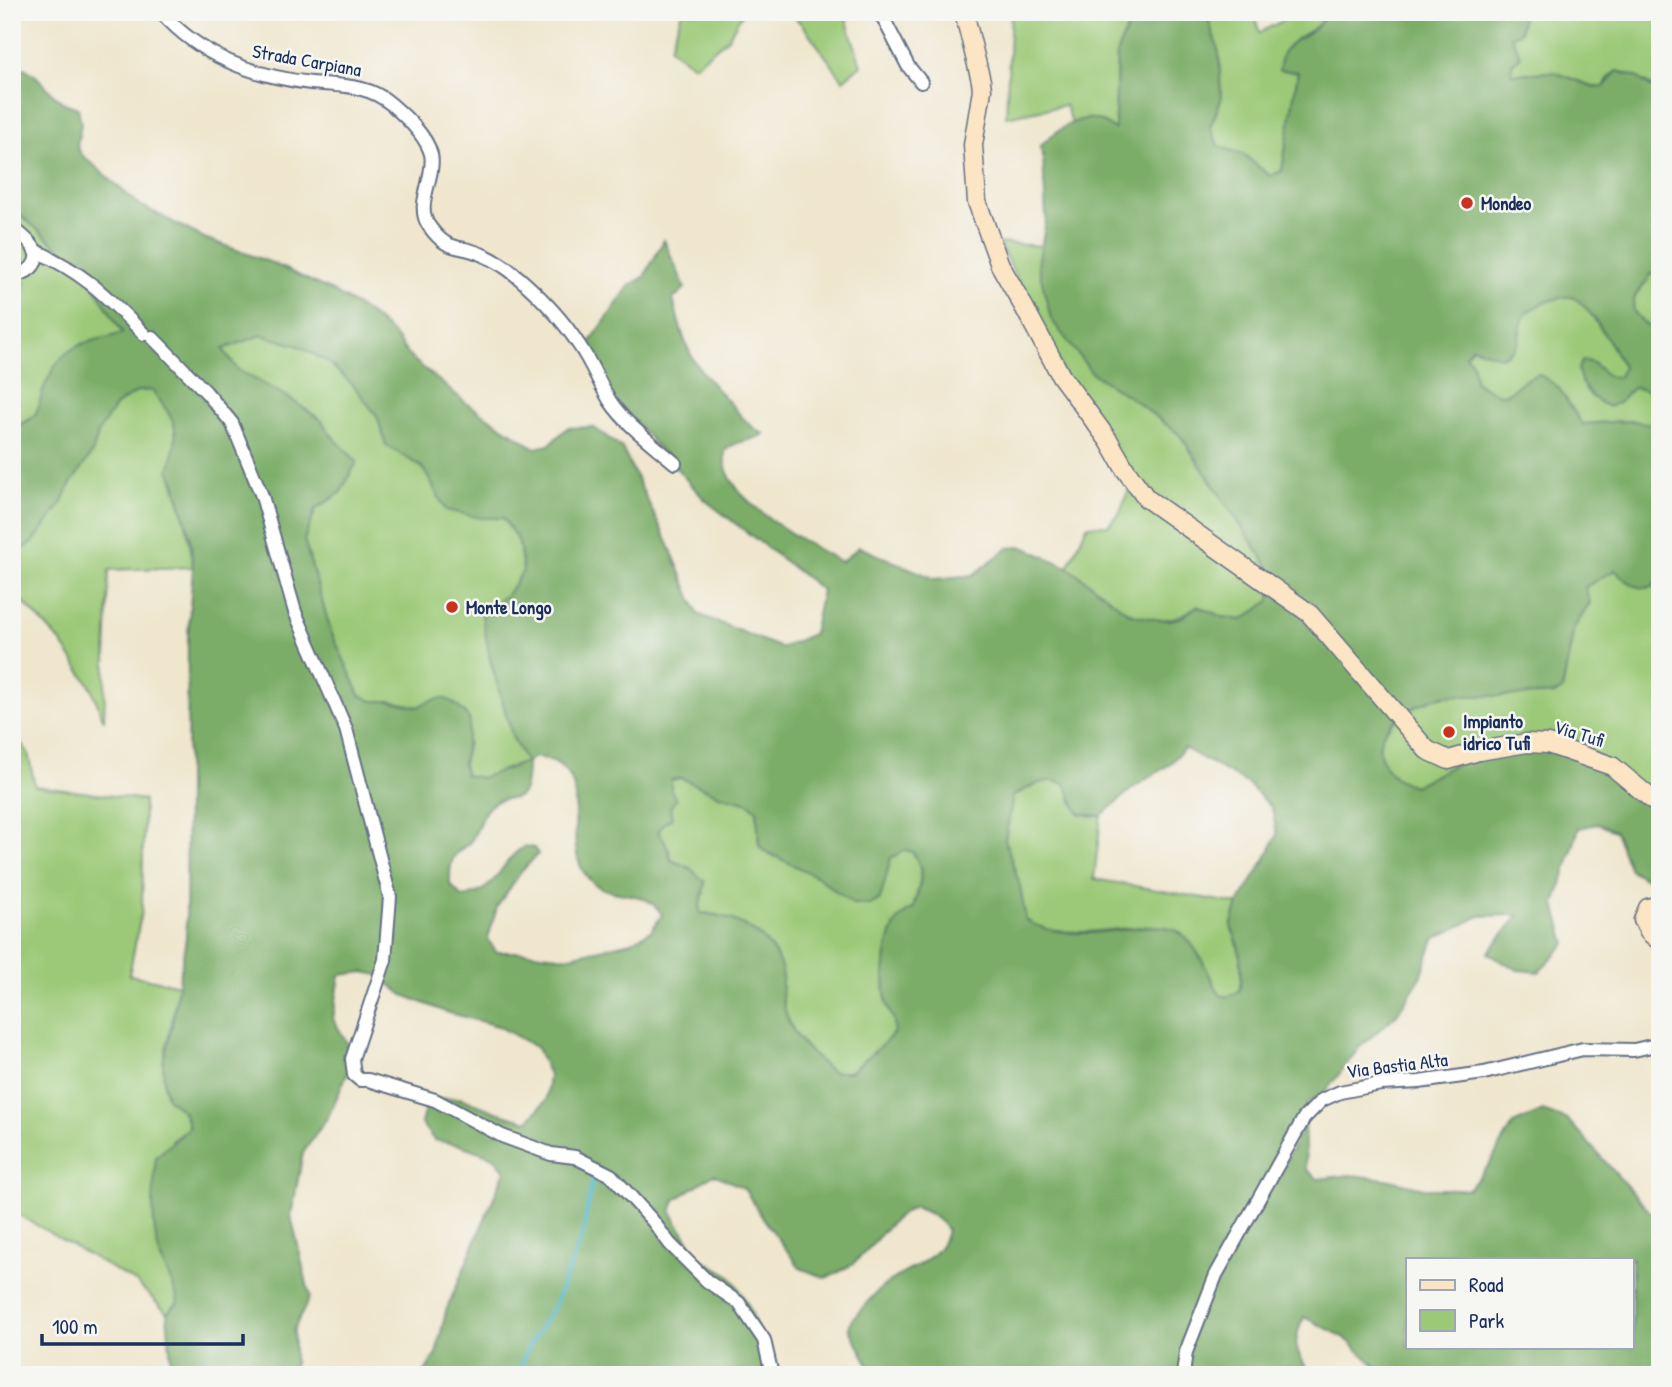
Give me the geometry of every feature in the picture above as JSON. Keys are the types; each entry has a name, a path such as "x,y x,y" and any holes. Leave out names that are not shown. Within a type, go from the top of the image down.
{"street":[{"name":"Strada Carpiana","path":"161,12 194,43 245,69 274,77 348,85 374,93 393,106 422,137 431,155 423,208 428,225 453,248 484,255 519,278 553,312 579,345 611,401 630,423 675,463"},
{"path":"880,12 908,66 921,82"},
{"name":"Via Tufi","path":"964,12 982,90 973,145 977,201 1000,265 1061,376 1146,498 1309,613 1427,750 1449,760 1527,743 1548,744 1564,752 1589,757 1612,766 1660,806"},
{"path":"12,227 34,250 84,276 206,392 232,423 262,496 295,612 346,729 390,897 385,960 352,1059 354,1075 360,1080 435,1100 502,1136 551,1154 576,1157 611,1175 670,1244 707,1280 739,1303 764,1340 772,1375"},
{"path":"12,274 22,275 31,269 36,258 34,250"},
{"path":"1660,905 1648,908 1643,920 1649,932 1660,942"},
{"name":"Via Bastia Alta","path":"1183,1375 1186,1352 1216,1275 1304,1118 1322,1100 1340,1092 1381,1084 1485,1073 1583,1049 1634,1050 1660,1044"}],"green space":[{"path":"682,12 743,12 728,38 694,66 670,48"},
{"path":"790,12 844,12 861,65 843,80"},
{"path":"1011,12 1135,12 1117,51 1115,129 1085,120 1072,124 1065,105 1006,117"},
{"path":"1135,12 1206,12 1219,53 1221,100 1210,127 1218,146 1244,155 1270,176 1282,171 1298,72 1279,70 1282,55 1293,42 1318,25 1325,12 1523,12 1520,32 1511,36 1521,57 1512,64 1511,74 1554,72 1594,87 1604,87 1617,71 1637,77 1660,94 1660,271 1650,275 1637,293 1633,307 1643,322 1660,332 1660,397 1643,389 1633,388 1619,402 1609,407 1588,393 1578,369 1583,360 1593,363 1609,377 1619,377 1623,367 1593,317 1572,297 1546,302 1528,312 1521,324 1517,344 1509,353 1501,357 1472,347 1465,355 1472,362 1476,382 1489,390 1505,394 1528,378 1539,374 1558,387 1582,424 1632,421 1660,429 1660,580 1643,588 1631,583 1615,570 1585,587 1590,602 1574,628 1562,690 1546,695 1457,695 1436,698 1409,710 1390,725 1380,743 1380,753 1385,765 1397,778 1414,786 1464,760 1527,743 1593,753 1660,806 1660,886 1630,870 1615,831 1597,824 1579,828 1555,905 1566,943 1539,972 1518,970 1488,953 1519,915 1480,916 1434,939 1421,977 1397,1014 1359,1048 1326,1091 1307,1104 1271,1165 1276,1183 1304,1123 1306,1169 1318,1179 1350,1175 1386,1179 1428,1189 1469,1189 1489,1165 1513,1124 1543,1111 1568,1120 1650,1212 1660,1215 1660,1375 1386,1375 1344,1337 1304,1317 1296,1340 1298,1353 1311,1375 868,1375 868,1363 849,1328 851,1321 885,1285 931,1256 944,1240 947,1229 932,1215 914,1207 896,1218 854,1262 825,1278 800,1268 744,1188 714,1174 675,1200 671,1212 698,1257 728,1274 736,1284 750,1308 763,1350 777,1375 423,1375 436,1354 446,1311 505,1171 494,1157 460,1145 434,1140 421,1123 428,1099 461,1098 528,1121 546,1100 549,1075 537,1048 498,1026 446,1012 403,995 378,975 364,972 340,975 333,1019 349,1046 348,1072 329,1115 303,1153 291,1216 310,1297 294,1329 294,1375 172,1375 167,1313 178,1303 157,1244 153,1195 156,1157 189,1128 185,1113 167,1098 163,1062 172,1025 186,938 188,635 193,567 190,536 169,470 175,444 175,427 152,390 138,391 116,405 99,431 92,453 70,485 62,503 33,542 12,561 12,428 34,416 49,377 65,354 80,345 123,333 83,268 12,208 12,69 24,68 64,103 78,108 81,123 77,146 81,154 138,204 204,238 272,263 332,291 367,312 393,334 410,357 465,402 535,448 549,445 567,428 593,427 622,448 668,543 698,614 781,648 813,634 822,590 705,500 614,399 586,348 630,285 644,277 664,240 685,288 673,299 681,332 691,355 705,376 744,420 764,434 729,447 725,451 726,468 735,485 749,501 767,517 807,543 841,562 859,547 935,579 973,575 1008,548 1024,547 1068,567 1130,614 1160,620 1182,617 1197,606 1223,617 1242,620 1270,601 1270,569 1180,435 1134,400 1092,373 1051,319 1038,265 1046,220 1043,155 1040,147 1057,132 1079,120 1097,120 1115,129 1117,51","holes":["262,335 299,346 328,362 353,385 377,416 386,445 423,468 446,510 481,518 503,518 519,542 523,571 507,595 481,610 490,659 513,738 526,762 481,778 465,775 463,764 470,720 453,702 435,699 418,707 390,701 372,701 360,695 331,632 304,540 316,509 340,493 357,462 331,435 321,420 286,396 238,370 223,349","1184,748 1248,784 1272,808 1277,835 1238,904 1231,927 1239,950 1241,975 1239,991 1227,997 1220,995 1194,948 1176,930 1153,926 1097,933 1072,933 1048,929 1026,920 1020,886 1005,840 1013,796 1031,786 1050,781 1064,783 1080,814 1101,816 1133,788 1170,764","534,757 554,762 567,771 573,785 575,836 582,869 591,881 601,888 644,899 654,905 662,915 651,931 631,942 566,957 526,952 496,952 488,939 497,907 521,872 538,854 534,848 525,846 516,852 492,883 475,894 462,897 450,884 452,860 455,855 473,838 488,808 495,802 520,796 524,790 527,762","681,778 719,795 749,803 757,810 759,845 764,851 816,876 853,904 870,905 880,899 891,858 905,850 913,852 921,873 914,908 901,917 894,927 886,953 884,983 889,1010 894,1019 894,1031 882,1046 850,1072 832,1072 798,1038 783,1004 782,971 777,958 761,937 739,923 700,913 705,882 690,868 671,860 665,841 658,832 663,824 672,818 670,808 676,799 671,790 671,780"]},
{"path":"1206,12 1255,12 1259,33 1299,12 1325,12 1318,25 1296,39 1298,71 1282,171 1270,176 1244,155 1218,146 1210,127 1221,100 1219,53"},
{"path":"1523,12 1660,12 1660,94 1640,79 1617,71 1604,87 1594,87 1554,72 1511,74 1512,64 1521,57 1511,36 1520,32"},
{"path":"12,208 83,268 123,334 81,344 42,393 41,407 34,417 12,428 12,312 25,282 12,275"},
{"path":"999,243 1042,246 1038,265 1092,373 1134,400 1180,435 1270,569 1270,601 1242,620 1223,617 1197,606 1179,616 1161,620 1145,618 1113,602 1068,567 1087,526 1108,525 1119,514 1129,489 1134,493 1074,394"},
{"path":"1660,271 1660,332 1643,322 1633,307 1637,293 1650,275"},
{"path":"1564,296 1575,298 1587,309 1623,367 1619,377 1609,377 1593,363 1619,402 1633,388 1643,389 1660,397 1660,429 1632,421 1582,424 1558,387 1520,384 1503,395 1493,393 1476,382 1465,355 1472,347 1501,357 1517,344 1525,313"},
{"path":"262,335 299,346 328,362 353,385 378,416 386,445 423,468 446,510 503,518 519,542 523,571 507,595 490,659 513,738 526,762 481,778 465,775 463,764 468,743 419,707 390,701 372,701 360,695 331,632 304,540 316,509 340,493 356,462 321,420 286,396 237,370 223,349"},
{"path":"152,390 172,418 176,433 171,471 187,530 193,567 109,570 104,721 91,687 60,641 12,590 12,561 33,542 62,503 70,485 92,453 98,431 116,405 138,391"},
{"path":"1615,570 1638,586 1654,586 1660,597 1660,806 1464,760 1414,786 1398,779 1389,771 1379,750 1381,737 1398,719 1424,702 1447,696 1539,695 1555,694 1562,690 1574,628 1590,603 1585,587"},
{"path":"12,730 28,753 35,786 144,800 142,910 129,975 179,985 164,1076 168,1098 183,1112 189,1128 172,1140 161,1260 176,1291 178,1303 167,1313 137,1283 12,1211"},
{"path":"681,778 719,795 749,803 757,810 759,845 764,851 816,876 853,904 870,905 880,899 891,857 905,850 912,852 917,859 920,879 913,908 901,917 894,927 886,953 884,983 889,1010 894,1019 894,1031 882,1046 851,1072 832,1072 798,1038 784,1008 782,971 777,958 761,937 739,923 700,913 699,903 704,893 690,868 671,860 669,850 658,833 670,808 671,780"},
{"path":"1047,780 1064,783 1071,792 1072,802 1090,817 1101,816 1094,879 1238,904 1231,927 1240,958 1239,991 1227,997 1220,995 1193,946 1151,926 1086,932 1052,931 1026,920 1005,840 1013,796"}],"waterway":[{"path":"517,1375 530,1344 555,1304 583,1233 594,1172"}],"place":[{"name":"Mondeo","path":"1467,203"},
{"name":"Monte Longo","path":"452,607"},
{"name":"Impianto idrico Tufi","path":"1449,732"}]}
